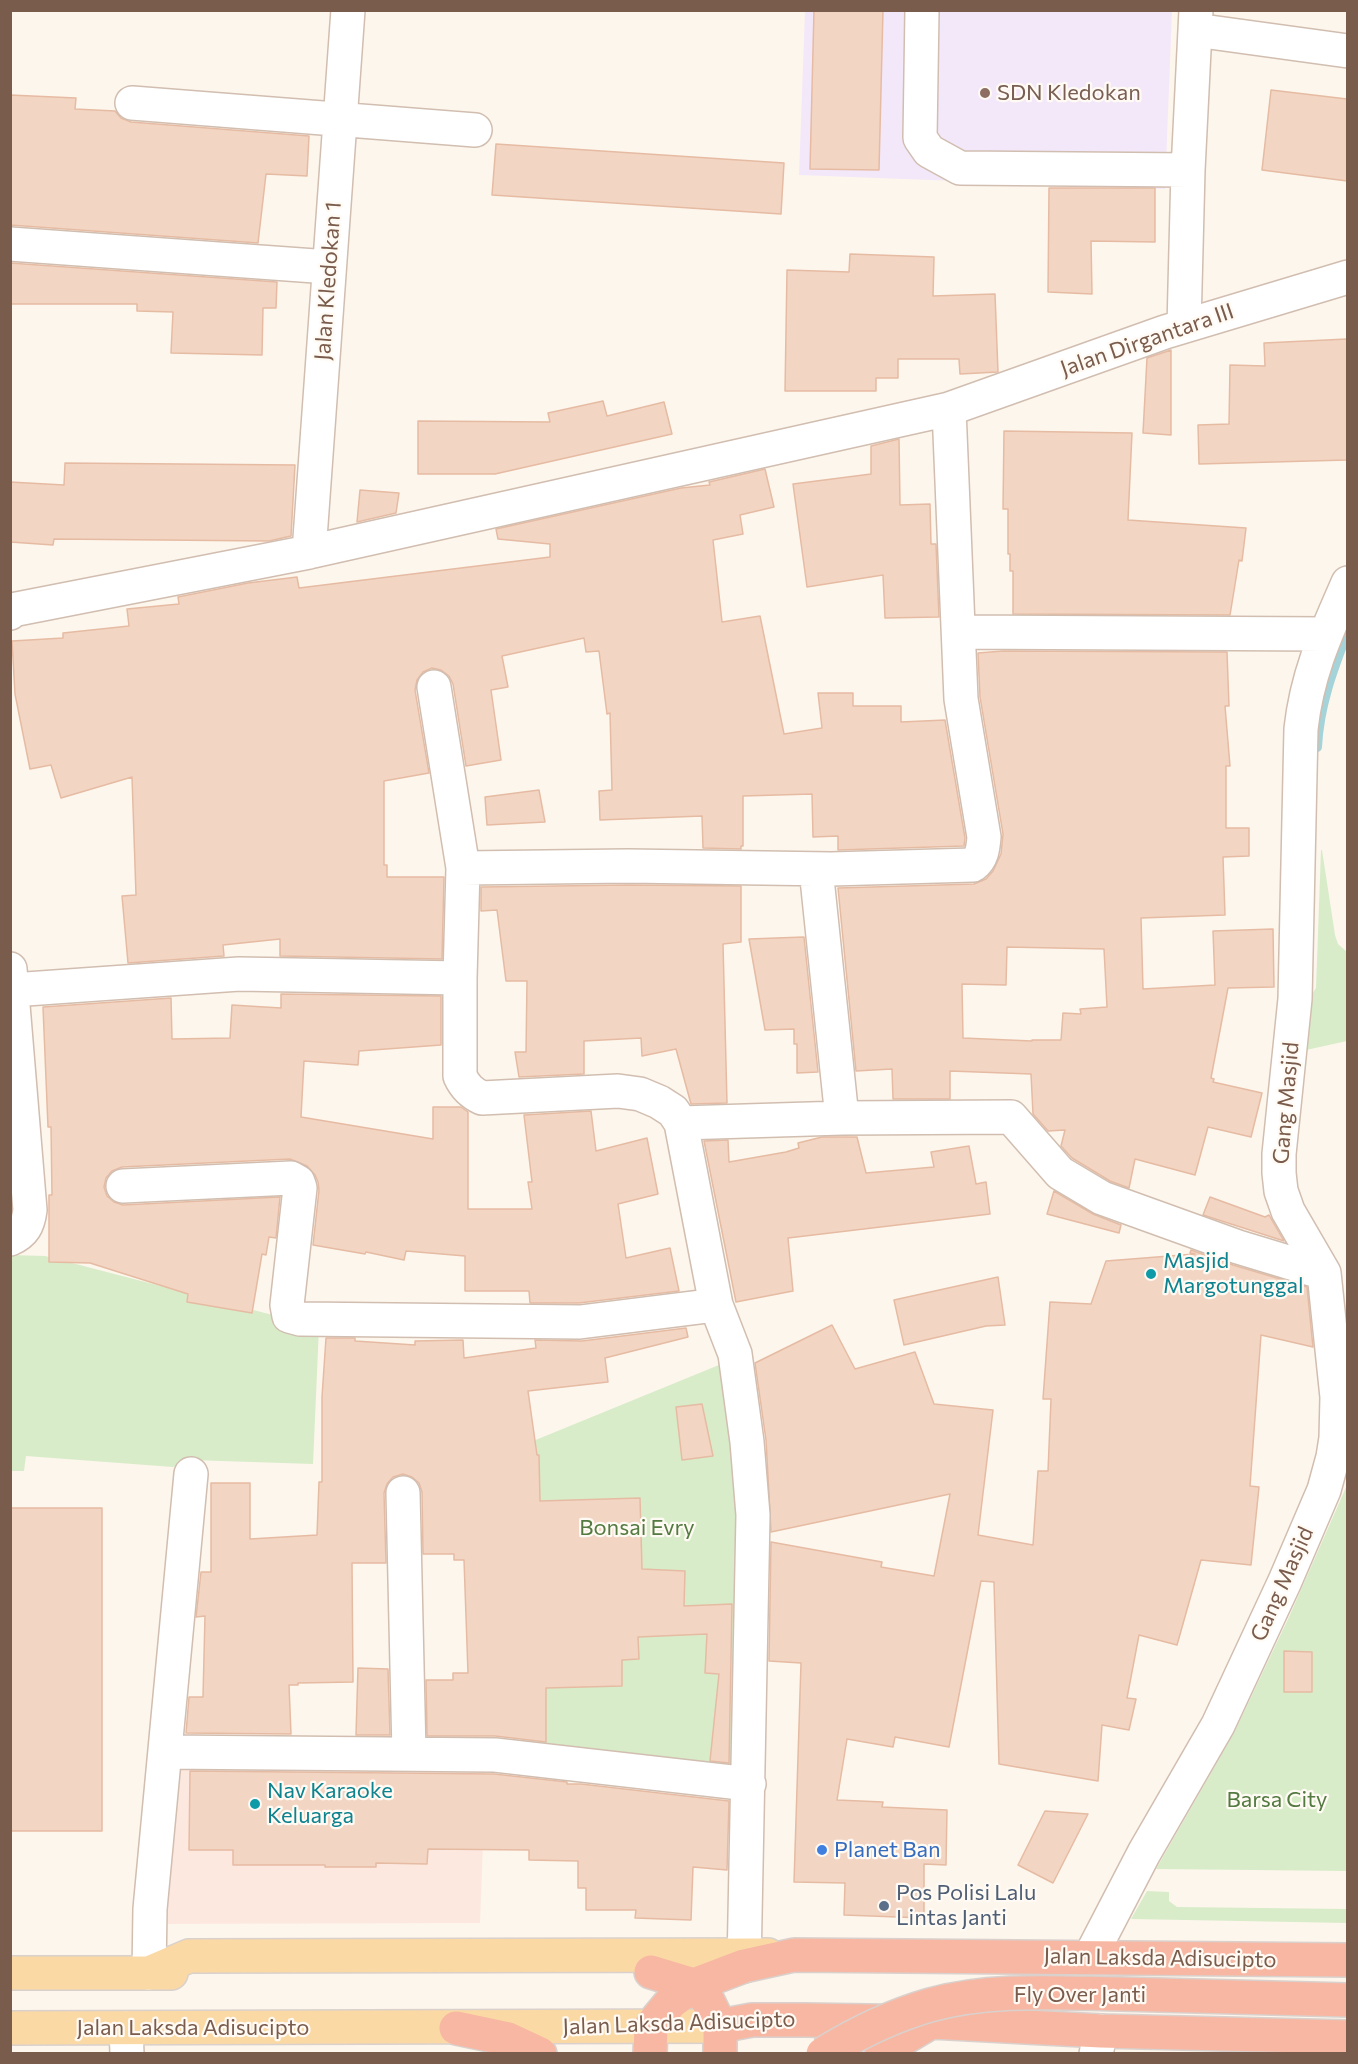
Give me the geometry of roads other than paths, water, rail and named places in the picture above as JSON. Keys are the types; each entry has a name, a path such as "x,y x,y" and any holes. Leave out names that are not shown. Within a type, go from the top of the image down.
{"highway":[{"name":"Jalan Laksda Adisucipto","path":"651,2040 671,2002 694,1985 740,1964 794,1955 1347,1961"},
{"path":"1347,1961 1171,1976 1162,1981 1158,1987 1157,2003 1169,2014 1200,2020 1347,2036"},
{"path":"651,1972 694,1985 708,2001 720,2040"},
{"name":"Fly Over Janti","path":"823,2054 854,2034 895,2017 932,2004 969,1997 1013,1993 1074,1993 1347,2000"},
{"name":"Jalan Laksda Adisucipto","path":"720,2040 752,2020 932,2022 1098,2042 1347,2036"},
{"path":"882,2054 932,2022"},
{"path":"456,2028 508,2039 540,2054"}],"main road":[{"path":"149,1973 189,1956 740,1964"},
{"path":"10,1973 651,1972"},
{"name":"Jalan Laksda Adisucipto","path":"10,2028 127,2041 456,2028 651,2040 720,2040"}],"street":[{"name":"Jalan Kledokan 1","path":"309,552 348,10"},
{"path":"922,10 920,138 928,151 960,168 1188,170"},
{"path":"1184,326 1188,170 1196,20 1347,51"},
{"path":"132,103 475,130"},
{"path":"10,244 329,267"},
{"name":"Jalan Dirgantara III","path":"10,613 12,610 309,552 949,409 1184,326 1347,277"},
{"path":"463,868 628,866 816,869 973,865 978,861 984,837 961,699 949,409"},
{"name":"Gang Masjid","path":"1090,1958 1140,1862 1218,1725 1285,1581 1324,1490 1333,1457 1336,1437 1339,1331 1324,1273 1288,1211 1281,1191 1279,1154 1295,999 1300,729 1308,683 1325,634 1347,583"},
{"path":"959,632 1325,634"},
{"path":"434,687 463,868 460,978 460,1076 463,1084 473,1094 482,1098 618,1091 640,1094 673,1111 681,1123 716,1305 735,1354 747,1442 753,1515 749,1784 740,1964"},
{"path":"816,869 842,1118"},
{"path":"10,1239 22,1233 28,1224 30,1210 11,979 238,974 460,978"},
{"path":"681,1123 842,1118 1011,1117 1060,1173 1102,1198 1238,1247 1324,1273"},
{"path":"123,1186 291,1178 298,1182 300,1188 287,1305 289,1316 300,1319 580,1322 716,1305"},
{"path":"149,1973 150,1909 191,1474"},
{"path":"403,1493 409,1753"},
{"path":"166,1752 495,1755 749,1784"}],"waterway":[{"path":"1317,747 1324,702 1348,630"}],"place":[{"name":"SDN Kledokan","path":"985,93"},
{"name":"Masjid Margotunggal","path":"1151,1274"},
{"name":"Nav Karaoke Keluarga","path":"255,1804"},
{"name":"Planet Ban","path":"822,1850"},
{"name":"Pos Polisi Lalu Lintas Janti","path":"884,1906"}],"park label":[{"name":"Bonsai Evry","path":"637,1528"},
{"name":"Barsa City","path":"1277,1800"}]}
